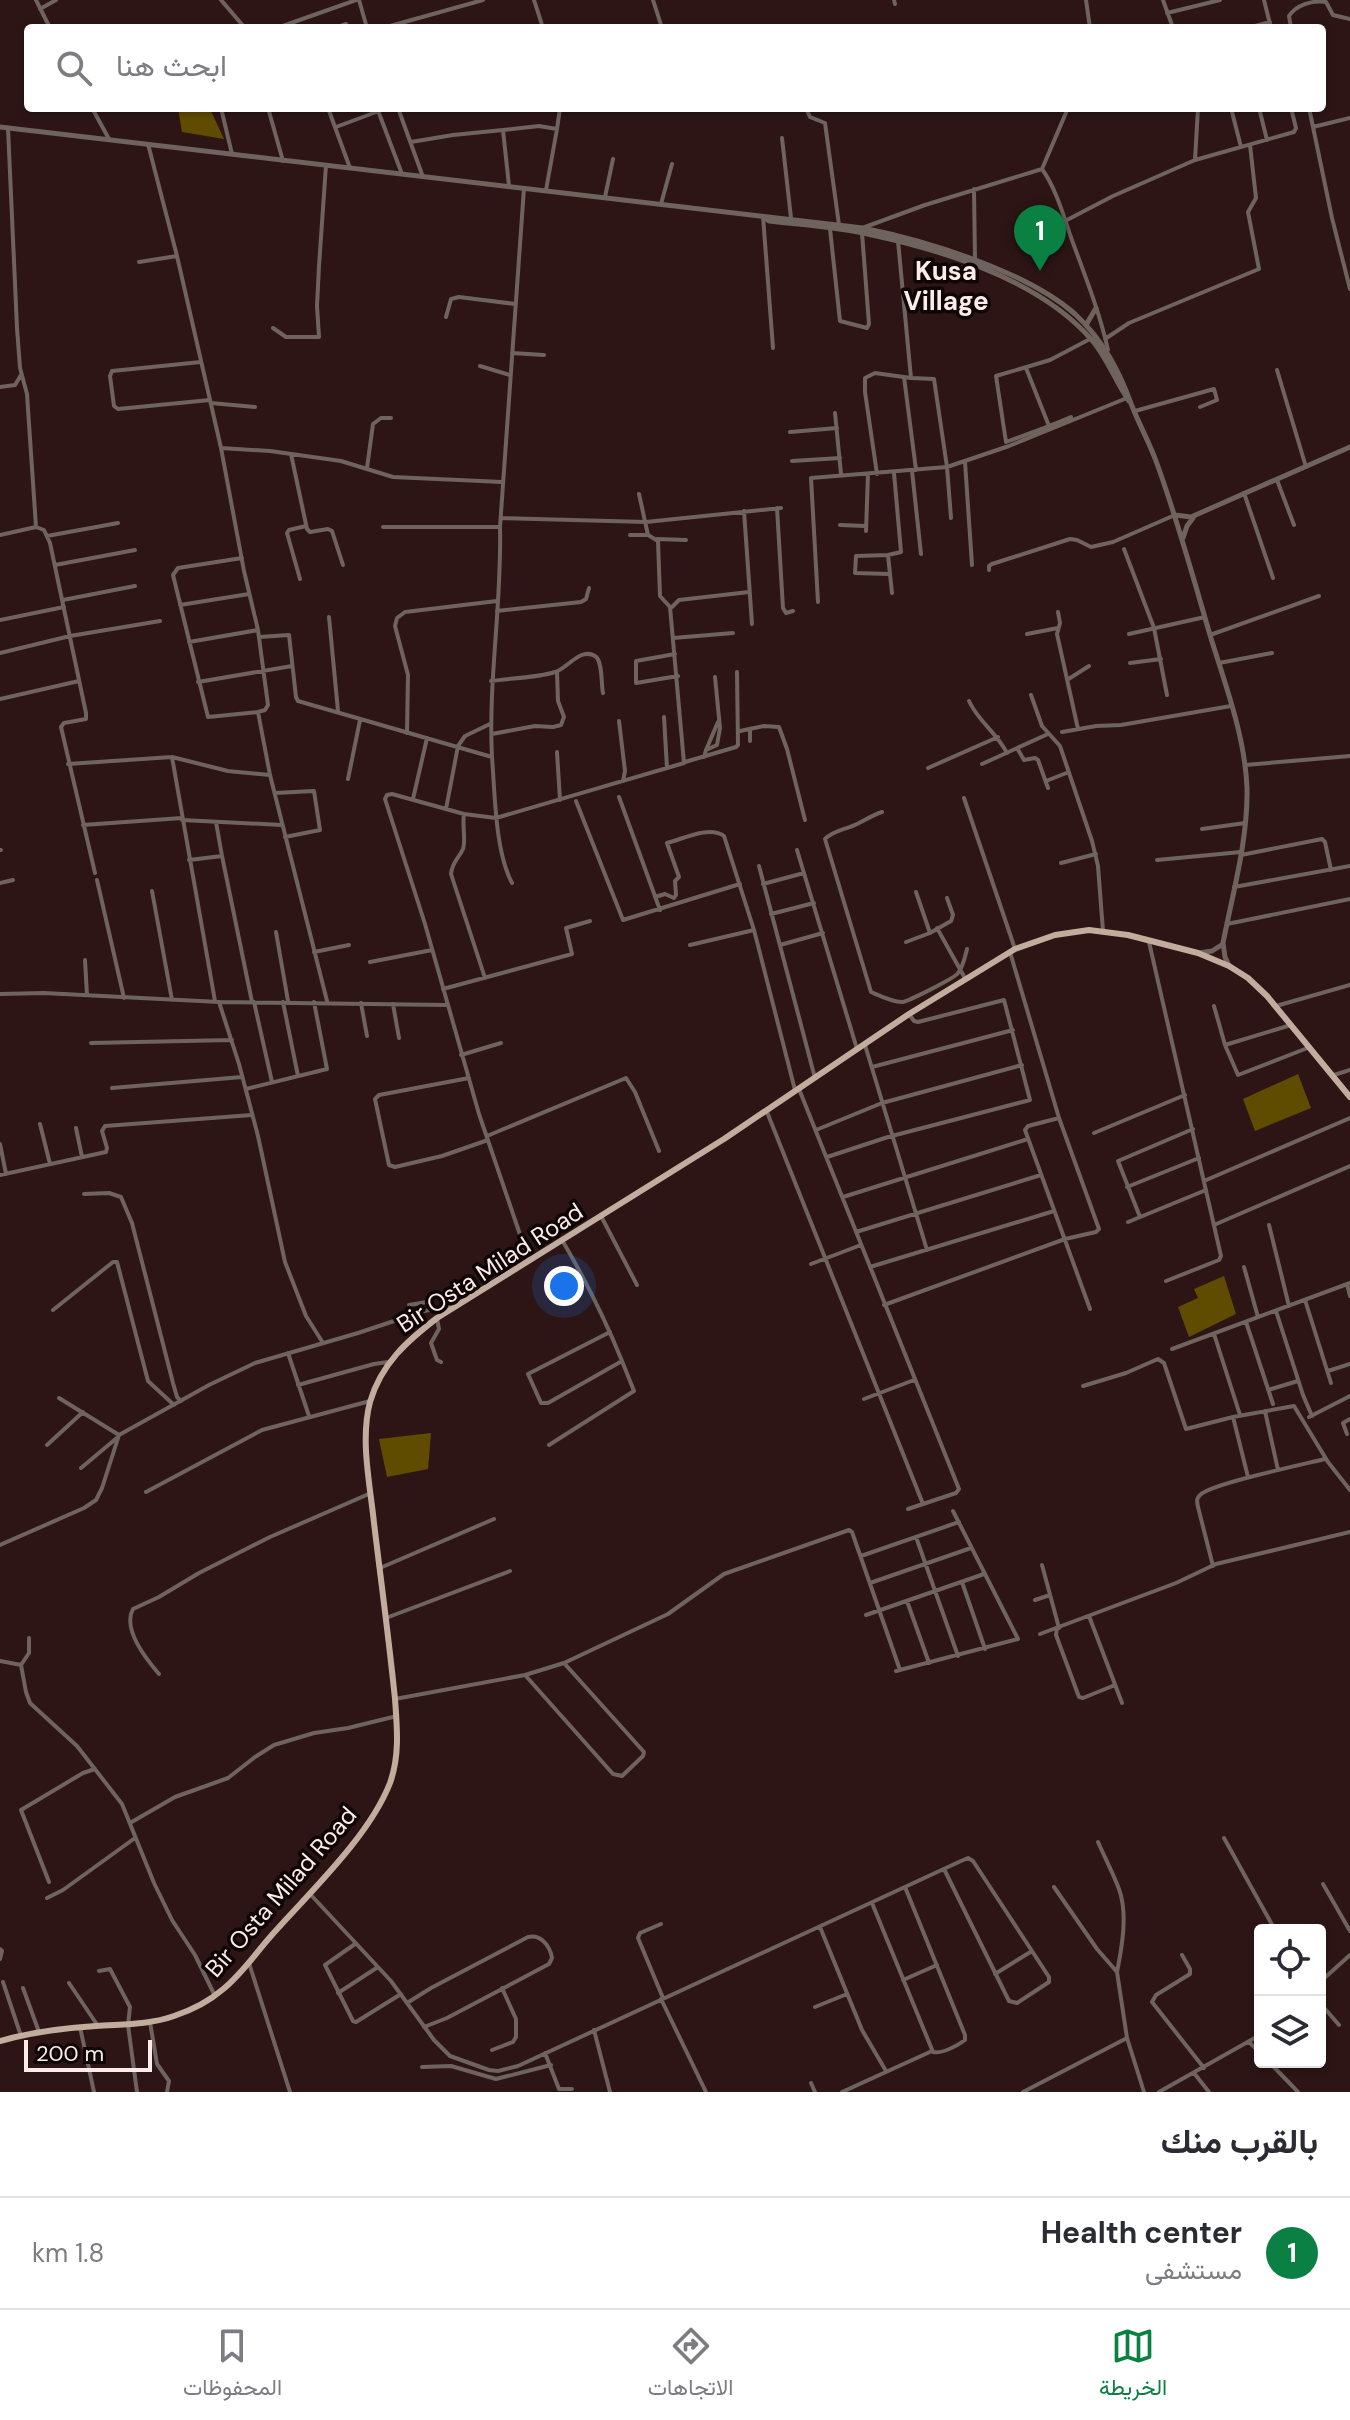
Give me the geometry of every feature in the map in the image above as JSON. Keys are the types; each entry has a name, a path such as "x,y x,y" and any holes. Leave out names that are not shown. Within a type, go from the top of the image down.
{"main road":[{"name":"Bir Osta Milad Road","path":"0,2041 39,2032 150,2022 176,2015 215,1996 249,1963 357,1837 382,1799 397,1759 397,1716 366,1443 370,1401 388,1362 409,1339 437,1318 767,1112 909,1014 1013,951 1055,935 1103,931 1148,939 1198,953 1229,966 1258,987 1276,1006 1350,1097"}],"street":[{"path":"36,0 48,24"},
{"path":"40,9 56,0"},
{"path":"221,0 242,24"},
{"path":"288,24 357,0 366,24"},
{"path":"397,24 483,0"},
{"path":"534,0 542,24"},
{"path":"653,0 661,24"},
{"path":"1086,0 1089,24"},
{"path":"1163,0 1171,24"},
{"path":"1167,13 1220,0"},
{"path":"1264,0 1270,24"},
{"path":"1290,24 1289,16 1293,10 1320,0 1326,2 1333,15 1350,19"},
{"path":"94,112 109,139"},
{"path":"222,112 232,154"},
{"path":"269,112 283,161"},
{"path":"329,112 350,168"},
{"path":"335,127 373,112"},
{"path":"379,112 402,174"},
{"path":"400,112 423,177"},
{"path":"546,190 559,112"},
{"path":"808,112 810,117 825,123 839,225"},
{"path":"1042,169 1066,112"},
{"path":"1195,160 1198,112"},
{"path":"1232,112 1241,147"},
{"path":"1260,112 1267,140"},
{"path":"1065,221 1195,160 1295,131 1292,112"},
{"path":"1310,112 1350,289"},
{"path":"1313,127 1350,118"},
{"path":"411,142 539,126 557,129"},
{"path":"0,127 791,218 874,232 975,261 988,269"},
{"path":"8,127 21,373 27,394 36,527"},
{"path":"503,130 509,186"},
{"path":"782,138 791,218"},
{"path":"148,144 221,448 264,670 267,708 258,712 209,718 173,575 176,569 242,558"},
{"path":"1105,339 1129,323 1259,269 1248,212 1256,198 1250,145"},
{"path":"605,197 613,159"},
{"path":"661,204 672,164"},
{"path":"273,328 286,337 319,337 318,293 326,165"},
{"path":"763,216 769,221 862,230 974,189 1042,169"},
{"path":"1042,169 1052,185 1108,351 1155,458 1175,515 1231,706 1245,765 1245,823 1223,943 1229,966"},
{"path":"512,883 503,866 496,818 490,724 501,551 502,482 524,188"},
{"path":"974,189 975,261"},
{"path":"763,216 773,348"},
{"path":"830,229 840,321 867,328 862,230"},
{"path":"874,232 988,269 1049,299 1086,325 1128,397"},
{"path":"898,241 911,378"},
{"path":"139,262 177,256"},
{"path":"446,317 451,299 459,297 515,304"},
{"path":"1049,299 1108,351"},
{"path":"1086,325 1096,308"},
{"path":"1071,417 1007,443 996,376 1069,351 1093,337"},
{"path":"512,353 544,355"},
{"path":"201,362 112,371 114,406 118,409 210,402 255,407"},
{"path":"480,366 510,375"},
{"path":"1026,368 1049,426"},
{"path":"1277,370 1306,467"},
{"path":"0,387 15,385 21,373"},
{"path":"877,474 864,381 875,373 934,379 951,518"},
{"path":"904,377 921,554"},
{"path":"1133,408 1214,389 1217,400 1200,407"},
{"path":"818,602 810,479 947,467 1128,397"},
{"path":"835,413 842,475"},
{"path":"367,468 373,424 381,418 391,418"},
{"path":"790,432 837,428"},
{"path":"989,570 992,564 1070,539 1091,547 1113,542 1175,515 1186,518 1196,515 1350,447"},
{"path":"221,448 341,461 393,477 502,482"},
{"path":"291,454 306,526 310,532 332,531 343,565"},
{"path":"792,461 840,458"},
{"path":"965,462 972,565"},
{"path":"889,574 855,573 856,556 901,552 894,473"},
{"path":"840,525 866,528 868,474"},
{"path":"1277,480 1294,525"},
{"path":"1244,493 1273,578"},
{"path":"639,494 648,535"},
{"path":"502,518 646,522 779,508 783,608 786,613 793,611"},
{"path":"744,511 752,624"},
{"path":"1183,540 1187,526 1196,515"},
{"path":"47,536 118,523"},
{"path":"300,579 287,533 306,526"},
{"path":"0,535 36,527 44,530 47,536 86,719 64,723 61,727 95,873"},
{"path":"383,527 500,527"},
{"path":"630,535 686,540"},
{"path":"657,539 659,595 670,609 684,763"},
{"path":"1124,549 1154,628 1167,695"},
{"path":"55,565 135,550"},
{"path":"888,555 892,593"},
{"path":"63,600 135,586"},
{"path":"496,611 581,602 586,599 589,588"},
{"path":"670,609 679,600 749,592"},
{"path":"180,605 249,594"},
{"path":"1210,635 1319,596"},
{"path":"407,733 408,675 395,626 397,618 405,612 497,601"},
{"path":"0,620 64,607"},
{"path":"1058,612 1060,623 1057,634 1078,729"},
{"path":"329,617 338,711"},
{"path":"1129,634 1205,617"},
{"path":"0,653 70,636 160,621"},
{"path":"1027,634 1058,628"},
{"path":"188,642 258,630"},
{"path":"259,637 288,633 296,699 492,757"},
{"path":"673,638 733,633"},
{"path":"1219,664 1272,653"},
{"path":"675,654 636,661 636,683 678,676"},
{"path":"491,681 557,672 581,656 595,656 603,693"},
{"path":"1130,663 1161,659"},
{"path":"198,682 292,666"},
{"path":"1067,680 1089,666"},
{"path":"491,734 561,725 564,717 558,701 557,672"},
{"path":"529,1261 461,1055 385,799 392,794 464,814 496,818 736,747 740,731 737,672"},
{"path":"705,754 717,745 720,733 715,677"},
{"path":"0,699 79,681"},
{"path":"1031,695 1042,726 1060,746 1096,854 1103,931"},
{"path":"969,701 976,715 998,737 1007,753"},
{"path":"1062,732 1231,706"},
{"path":"258,712 270,775 327,1002"},
{"path":"664,717 667,768"},
{"path":"348,779 360,720"},
{"path":"619,721 625,771 623,781"},
{"path":"446,809 458,746 465,736 490,724"},
{"path":"740,731 774,726 781,730 805,820"},
{"path":"750,729 750,741"},
{"path":"982,764 1048,734"},
{"path":"928,768 998,737"},
{"path":"413,799 427,738"},
{"path":"1017,748 1024,760 1038,760 1048,788"},
{"path":"557,752 560,800"},
{"path":"1245,765 1350,756"},
{"path":"68,764 172,757 228,771 270,775"},
{"path":"172,757 217,1002 243,1077 285,1262 306,1316 323,1343"},
{"path":"1046,781 1069,772"},
{"path":"275,793 314,791 320,830 285,837"},
{"path":"619,797 660,910"},
{"path":"884,1305 1065,1239 1096,1232 1099,1227 1059,1118 1013,951 964,798"},
{"path":"576,801 622,919 740,884"},
{"path":"882,812 833,832 825,839 871,992 907,1002 938,984 952,980 960,971 967,949"},
{"path":"464,814 464,846 453,862 451,874 485,978"},
{"path":"83,825 182,819 282,825"},
{"path":"216,822 272,1082"},
{"path":"1202,829 1245,823"},
{"path":"655,897 665,894 674,898 676,895 675,882 679,877 667,843 710,831 718,831 724,836 754,930 798,1091 959,1489 956,1493 908,1509"},
{"path":"1157,860 1241,854 1322,839 1331,870"},
{"path":"797,850 857,1049"},
{"path":"1061,863 1096,854"},
{"path":"189,860 222,856"},
{"path":"759,866 815,1078"},
{"path":"1234,887 1350,866"},
{"path":"763,884 804,873"},
{"path":"0,883 13,880"},
{"path":"97,880 124,998"},
{"path":"152,891 172,1000"},
{"path":"916,892 930,933"},
{"path":"906,942 948,923 953,917 947,898"},
{"path":"1227,924 1350,899"},
{"path":"771,914 814,903"},
{"path":"443,989 572,954 566,928 590,921"},
{"path":"937,928 966,980"},
{"path":"690,945 754,930"},
{"path":"276,932 298,1076"},
{"path":"780,945 823,933"},
{"path":"1148,939 1221,1255 1220,1259 1166,1281"},
{"path":"1198,953 1212,951 1223,943"},
{"path":"314,952 349,945"},
{"path":"370,962 432,950"},
{"path":"85,960 87,995"},
{"path":"1276,1006 1350,985"},
{"path":"0,994 29,992 217,1002 447,1005"},
{"path":"827,1157 1029,1101 1013,1030 1002,999 918,1022 909,1014"},
{"path":"246,1089 327,1068 314,1002"},
{"path":"361,1003 367,1036"},
{"path":"393,1004 399,1038"},
{"path":"1214,1006 1225,1045 1236,1074 1240,1076 1310,1047"},
{"path":"1225,1045 1291,1025"},
{"path":"871,1068 1013,1030"},
{"path":"91,1043 232,1040"},
{"path":"461,1055 501,1043"},
{"path":"865,1044 927,1250"},
{"path":"816,1130 882,1103 1022,1065"},
{"path":"1334,1075 1350,1070"},
{"path":"112,1088 243,1077"},
{"path":"469,1078 379,1095 375,1099 389,1165 393,1167 442,1156 626,1078 635,1092 659,1151"},
{"path":"1094,1133 1185,1095"},
{"path":"767,1112 923,1504"},
{"path":"0,1144 3,1175 106,1152 102,1131 105,1126 252,1115"},
{"path":"1059,1118 1026,1127 1090,1309"},
{"path":"1204,1181 1350,1118"},
{"path":"40,1124 50,1164"},
{"path":"76,1128 82,1157"},
{"path":"1140,1217 1118,1161 1193,1129"},
{"path":"843,1197 1028,1139"},
{"path":"1127,1187 1199,1158"},
{"path":"1214,1225 1350,1166"},
{"path":"856,1232 1041,1175"},
{"path":"1128,1222 1206,1190"},
{"path":"84,1194 109,1193 121,1197 132,1223 173,1383 181,1401"},
{"path":"870,1267 1054,1211"},
{"path":"601,1216 637,1285"},
{"path":"1269,1225 1289,1306"},
{"path":"549,1445 634,1391 590,1288 562,1240"},
{"path":"811,1264 861,1245"},
{"path":"53,1310 117,1262 148,1381 174,1405"},
{"path":"1244,1267 1258,1317"},
{"path":"1172,1349 1349,1283 1350,1296"},
{"path":"409,1305 427,1302 439,1293 482,1290"},
{"path":"1305,1300 1331,1383"},
{"path":"81,1468 119,1436 235,1372 424,1311 458,1305"},
{"path":"1276,1311 1310,1416 1350,1396"},
{"path":"437,1318 439,1329 431,1343 437,1360 441,1362"},
{"path":"1246,1322 1273,1404"},
{"path":"610,1332 530,1372 528,1377 541,1403 545,1404 622,1361"},
{"path":"1214,1334 1240,1416"},
{"path":"288,1353 309,1416"},
{"path":"1083,1386 1158,1359 1164,1363 1185,1429 1294,1406 1325,1459 1350,1490"},
{"path":"298,1385 388,1362"},
{"path":"1328,1371 1350,1364"},
{"path":"864,1399 914,1380"},
{"path":"1268,1390 1298,1381"},
{"path":"59,1398 119,1436"},
{"path":"146,1492 262,1430 370,1401"},
{"path":"1265,1411 1278,1470"},
{"path":"47,1445 83,1412"},
{"path":"1233,1417 1249,1478"},
{"path":"1347,1434 1343,1423 1350,1419"},
{"path":"0,1545 96,1500 119,1436"},
{"path":"1213,1566 1197,1500 1204,1492 1325,1459"},
{"path":"159,1674 130,1628 129,1618 133,1609 270,1537 371,1493"},
{"path":"395,1699 525,1675 564,1663 668,1614 729,1572 849,1530 861,1556 898,1671 1019,1638 953,1511"},
{"path":"380,1568 494,1519"},
{"path":"861,1556 959,1522"},
{"path":"1040,1634 1213,1566 1350,1532"},
{"path":"916,1537 958,1656"},
{"path":"870,1583 971,1548"},
{"path":"1042,1565 1058,1628 1056,1635 1079,1697 1115,1685"},
{"path":"386,1618 510,1571"},
{"path":"866,1615 984,1574"},
{"path":"962,1582 985,1649"},
{"path":"1035,1600 1050,1595"},
{"path":"907,1601 929,1663"},
{"path":"1089,1616 1122,1703"},
{"path":"29,1638 30,1649 21,1665 30,1703 77,1746 122,1804 167,1909 215,1996"},
{"path":"0,1661 21,1665"},
{"path":"525,1675 613,1774 622,1776 644,1752 564,1663"},
{"path":"130,1823 163,1802 228,1778 274,1745 314,1733 397,1716"},
{"path":"49,1882 21,1810 95,1769"},
{"path":"47,1898 63,1890 135,1838"},
{"path":"1224,1838 1272,1924"},
{"path":"1098,1842 1123,1905 1122,1945 1117,1972 1127,2038 1144,2092"},
{"path":"309,1893 378,1967 450,2056 489,2070 508,2070 965,1859 973,1861 1050,1981 1019,2002 1014,2004 1009,2001 944,1869"},
{"path":"1323,1884 1350,1931"},
{"path":"842,2092 932,2051 940,2053 965,2038 905,1887"},
{"path":"1054,1887 1117,1972"},
{"path":"872,1903 932,2051"},
{"path":"661,1924 640,1933 638,1938 662,1999 706,2092"},
{"path":"820,1927 865,2036 886,2071"},
{"path":"407,2003 528,1937 540,1938 550,1951 551,1961 424,2027"},
{"path":"355,1944 325,1964 327,1973 356,2022 401,1994"},
{"path":"0,1949 0,1959"},
{"path":"995,1974 1032,1951"},
{"path":"1182,1955 1190,1974 1156,1995 1152,2002 1204,2068"},
{"path":"1326,1977 1350,1955"},
{"path":"249,1963 290,2092"},
{"path":"903,1980 937,1965"},
{"path":"338,1993 378,1967"},
{"path":"99,1971 110,1969 130,2007 128,2025 137,2092"},
{"path":"3,1982 21,2036"},
{"path":"69,1983 98,2026"},
{"path":"23,1988 39,2032"},
{"path":"492,2050 513,2042 516,2037 516,2019 502,1988"},
{"path":"815,2007 847,1994"},
{"path":"1326,2010 1339,2025"},
{"path":"150,2022 157,2064 169,2081 167,2092"},
{"path":"80,2027 94,2092"},
{"path":"594,2030 610,2092"},
{"path":"1023,2092 1127,2038"},
{"path":"1159,2092 1254,2039"},
{"path":"1249,2042 1254,2047"},
{"path":"545,2053 559,2089 572,2089"},
{"path":"422,2067 451,2066 496,2079 551,2065"},
{"path":"1275,2068 1298,2092"},
{"path":"1194,2073 1209,2092"},
{"path":"811,2083 815,2092"}],"shaded area":[{"path":"179,112 211,112 224,139 182,132"},
{"path":"1298,1074 1311,1108 1255,1131 1243,1099"},
{"path":"1224,1276 1236,1314 1189,1337 1178,1307 1198,1298 1194,1289"},
{"path":"431,1433 428,1469 387,1477 379,1439"}],"place":[{"name":"Health center","path":"1040,271"}],"district":[{"name":"Kusa Village","path":"946,286"}]}
